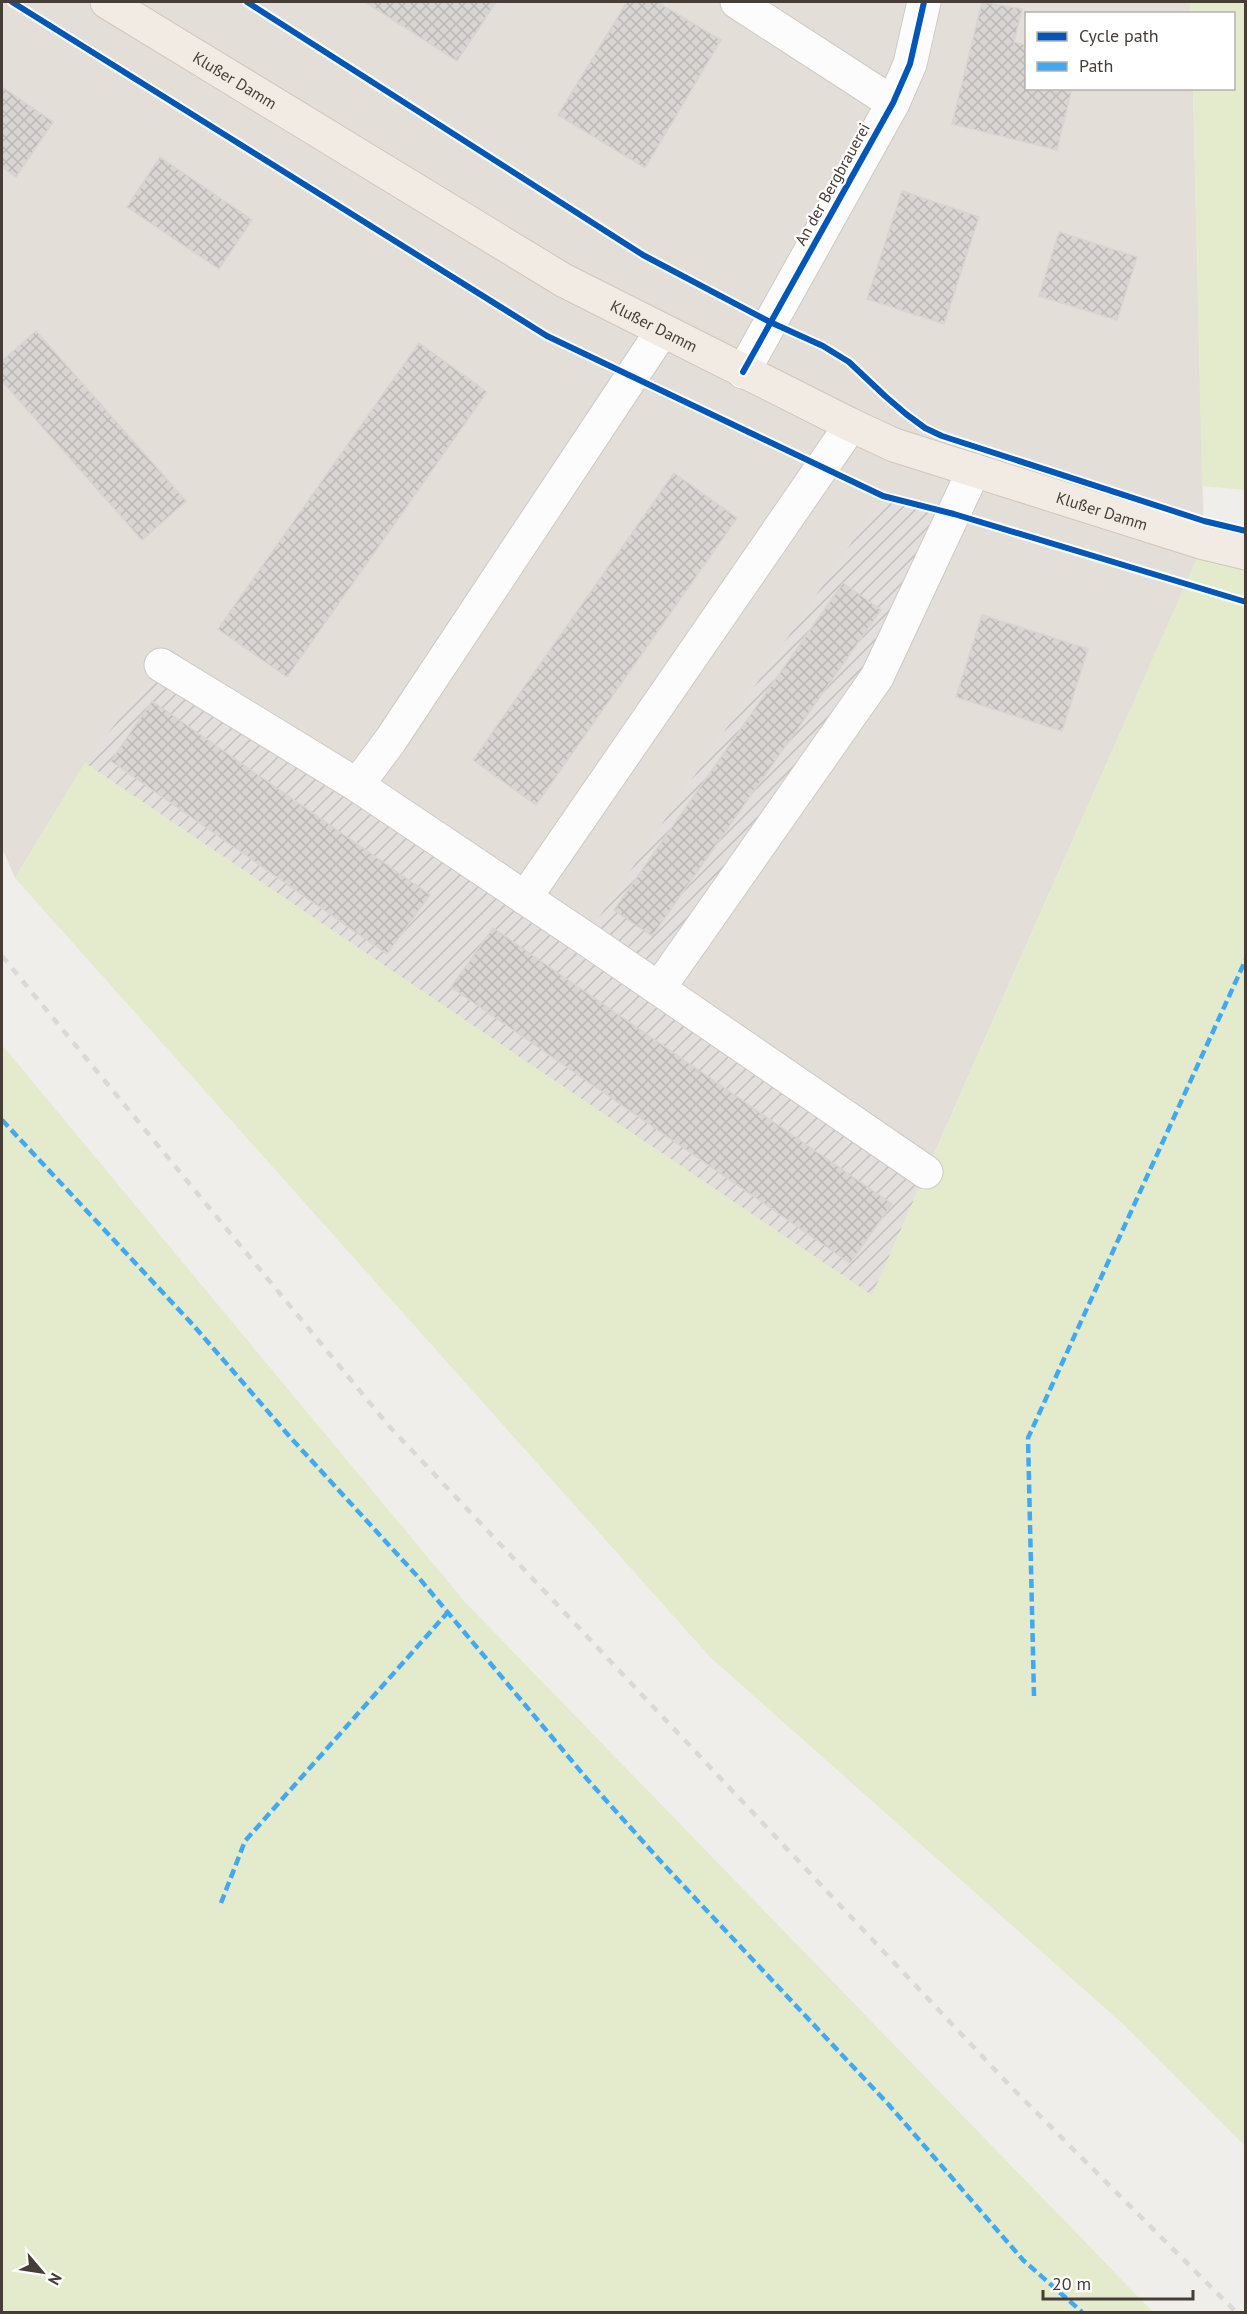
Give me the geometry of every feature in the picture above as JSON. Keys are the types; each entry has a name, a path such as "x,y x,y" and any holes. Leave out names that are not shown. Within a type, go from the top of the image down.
{"main road":[{"name":"Klußer Damm","path":"106,2 563,280 743,372 894,445 1204,543 1245,553"}],"street":[{"path":"737,2 893,104"},
{"name":"An der Bergbrauerei","path":"743,372 893,104 910,64 924,2"},
{"path":"357,785 390,741 662,331"},
{"path":"525,898 851,424"},
{"path":"658,988 877,677 974,470"},
{"path":"161,665 357,785 926,1172"}],"shaded area":[{"path":"2,2 1190,2 1190,12 1025,12 1025,90 1193,90 1204,543 926,1172 85,763 15,878 2,848"},
{"path":"883,496 954,514 877,677 659,988 926,1172 872,1296 85,763 161,665 585,938"}],"green space":[{"path":"1190,2 1245,2 1245,490 1202,486 1193,90 1235,90 1235,12 1190,12"},
{"path":"1204,543 1245,553 1245,2146 1124,2025 710,1657 15,878 85,763 872,1295"},
{"path":"2,1045 465,1602 1153,2312 2,2312"}],"building":[{"path":"365,2 496,2 457,61"},
{"path":"627,2 657,2 721,40 645,168 558,115"},
{"path":"982,2 1022,9 1014,42 1025,45 1025,90 1072,90 1057,150 952,124"},
{"path":"2,87 53,122 16,177 2,167"},
{"path":"160,157 252,220 219,269 127,207"},
{"path":"902,191 979,217 944,324 867,299"},
{"path":"1059,232 1137,257 1117,320 1039,296"},
{"path":"36,331 186,501 142,540 2,381 2,361"},
{"path":"419,343 487,392 287,677 218,629"},
{"path":"674,473 737,518 536,805 473,760"},
{"path":"843,583 881,610 652,936 614,910"},
{"path":"982,615 1088,649 1062,731 956,697"},
{"path":"152,701 430,895 387,954 111,761"},
{"path":"493,928 892,1204 850,1263 451,987"}],"railway":[{"path":"2,956 388,1425 1013,2089 1236,2312"}],"marked path":[{"path":"1034,1696 1028,1438 1246,959"},
{"path":"2,1120 194,1326 290,1437 419,1578 587,1779 664,1865 889,2105 1023,2260 1082,2312"},
{"path":"221,1903 245,1841 448,1612"}],"cycle path":[{"path":"12,2 547,336 883,496 954,514 1246,602"},
{"path":"247,2 643,255 770,322 823,346 849,362 885,396 925,428 942,436 1204,521 1246,531"},
{"path":"743,372 893,103 910,64 924,2"}]}
